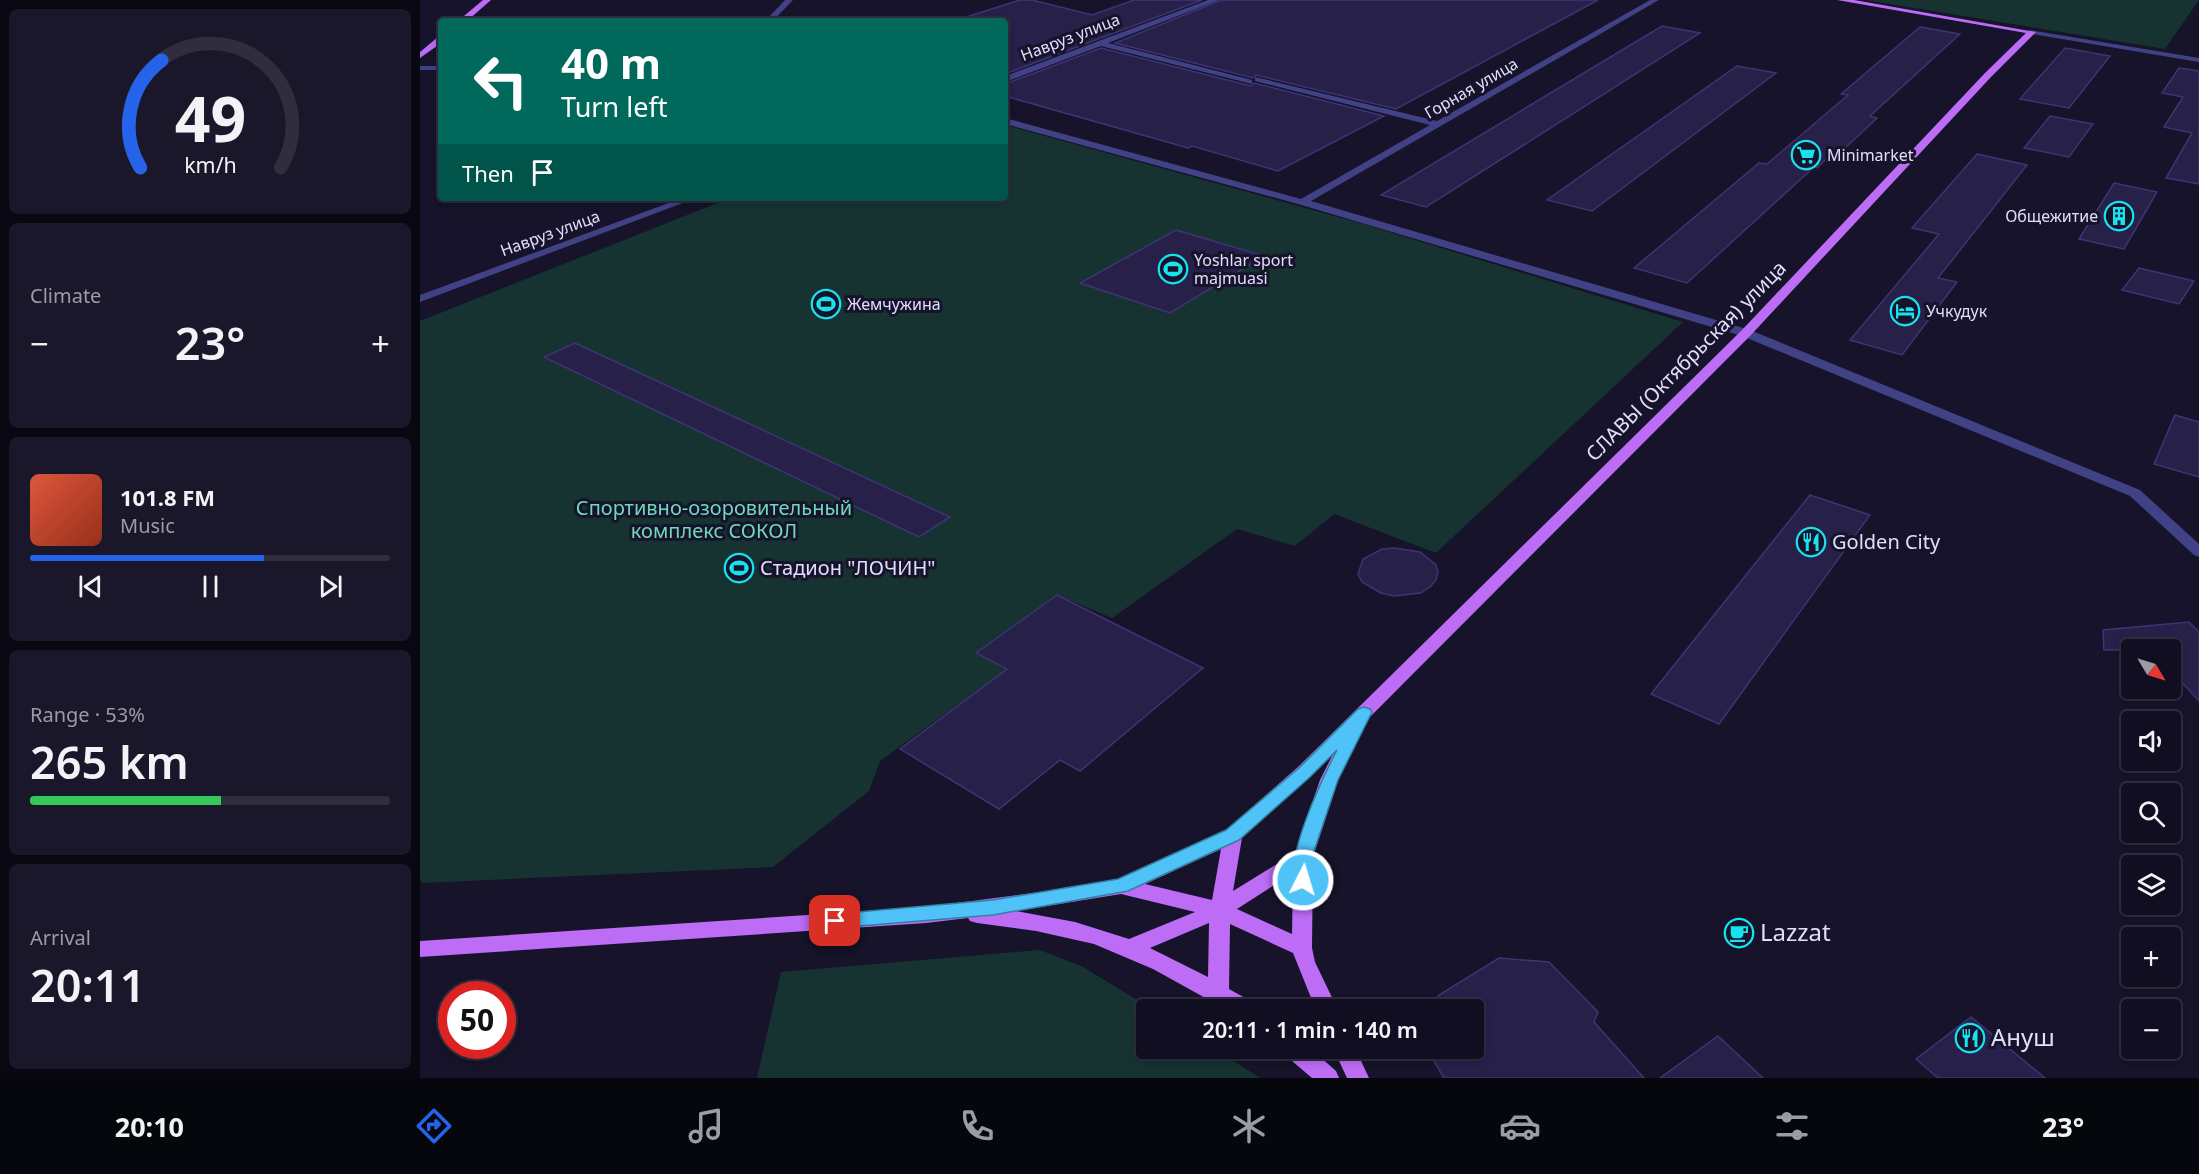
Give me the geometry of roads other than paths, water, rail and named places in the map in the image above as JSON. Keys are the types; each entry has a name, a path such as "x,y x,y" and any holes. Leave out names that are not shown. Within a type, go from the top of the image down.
{"main road":[{"path":"466,18 487,0"},
{"path":"1841,0 2031,32"},
{"name":"СЛАВЫ (Октябрьская) улица","path":"1121,886 1233,835 1304,772 1746,333 2031,32"},
{"path":"420,56 438,41"},
{"path":"1322,999 1305,962 1302,948 1303,857 1329,780 1364,712"},
{"path":"1218,993 1220,910 1233,835"},
{"path":"1129,948 1220,910 1303,857"},
{"path":"420,949 945,913 1032,902 1121,886 1220,910 1302,948"},
{"path":"945,913 1008,919 1069,930 1129,948 1228,999"},
{"path":"1306,1059 1328,1078"},
{"path":"1349,1059 1358,1078"}],"street":[{"path":"773,18 789,0"},
{"name":"Навруз улица","path":"1008,78 1215,0"},
{"name":"Горная улица","path":"1302,202 1655,0"},
{"path":"2031,32 2040,24"},
{"path":"2031,32 2199,60"},
{"path":"1099,43 1438,124"},
{"path":"420,68 438,68"},
{"path":"1008,122 1302,202 1746,333 2136,492 2199,552"},
{"name":"Навруз улица","path":"420,299 683,201"}],"place":[{"name":"Minimarket","path":"1806,155"},
{"name":"Общежитие","path":"2119,216"},
{"name":"Yoshlar sport majmuasi","path":"1173,269"},
{"name":"Жемчужина","path":"826,304"},
{"name":"Учкудук","path":"1905,311"},
{"name":"Golden City","path":"1811,542"},
{"name":"Стадион \"ЛОЧИН\"","path":"739,568"},
{"name":"Lazzat","path":"1739,933"},
{"name":"Ануш","path":"1970,1038"}],"park label":[{"name":"Спортивно-озоровительный комплекс СОКОЛ","path":"714,520"}]}
